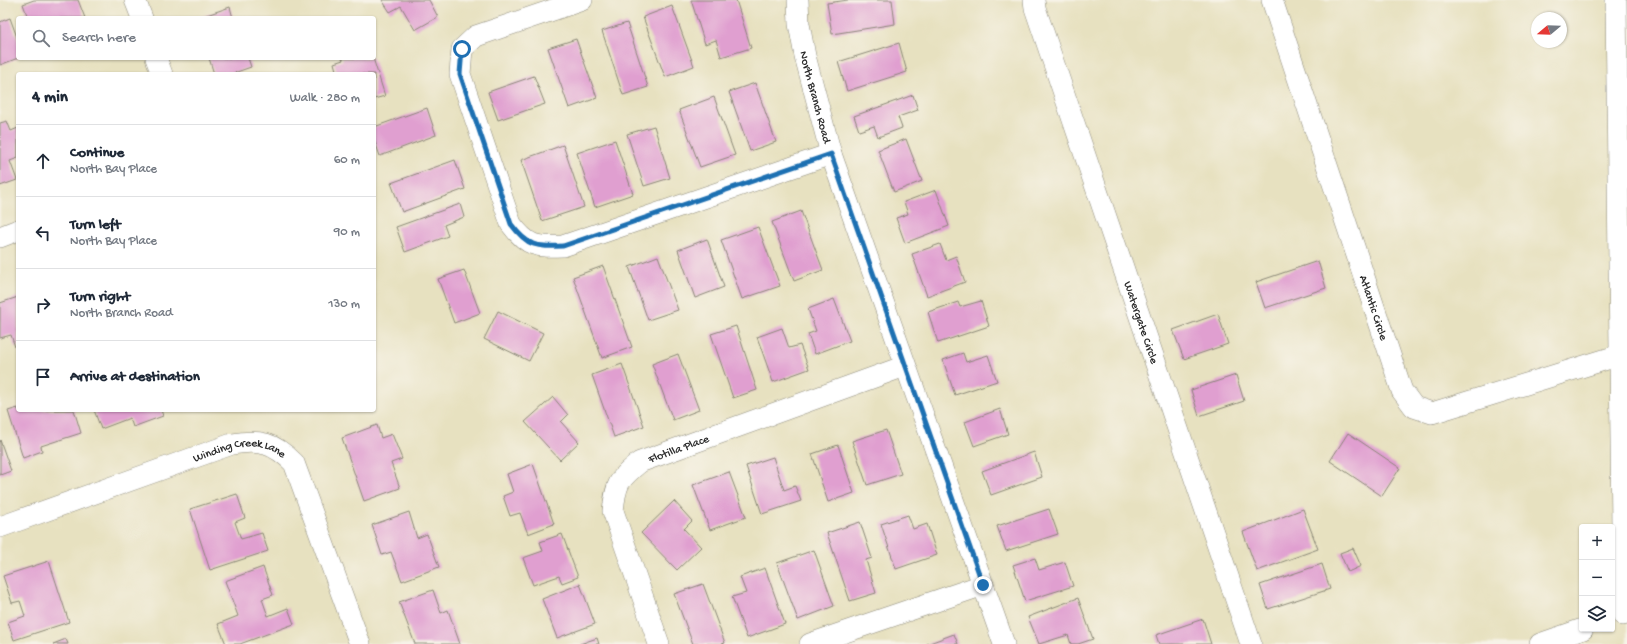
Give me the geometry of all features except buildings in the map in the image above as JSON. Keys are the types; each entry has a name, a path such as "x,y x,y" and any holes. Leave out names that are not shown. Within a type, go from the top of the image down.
{"street":[{"path":"135,0 141,16"},
{"path":"582,0 476,36 462,49 460,74 511,224 526,242 539,247 563,246 831,154"},
{"name":"North Branch Road","path":"798,0 799,24 804,56 831,154 1004,644"},
{"name":"Watergate Circle","path":"1034,0 1035,8 1251,644"},
{"name":"Atlantic Circle","path":"1272,0 1402,391 1414,407 1432,412 1620,355"},
{"path":"1616,0 1621,616"},
{"path":"157,60 161,72"},
{"path":"0,237 16,231"},
{"name":"Flotilla Place","path":"659,644 613,511 615,494 622,477 640,462 905,366"},
{"name":"Winding Creek Lane","path":"0,527 232,444 249,441 266,443 282,451 294,463 360,644"},
{"path":"810,644 983,585"},
{"path":"1540,644 1579,630"}],"route":[{"path":"462,49 460,74 511,224 520,237 526,242 539,247 563,246 831,154 983,585"}]}
